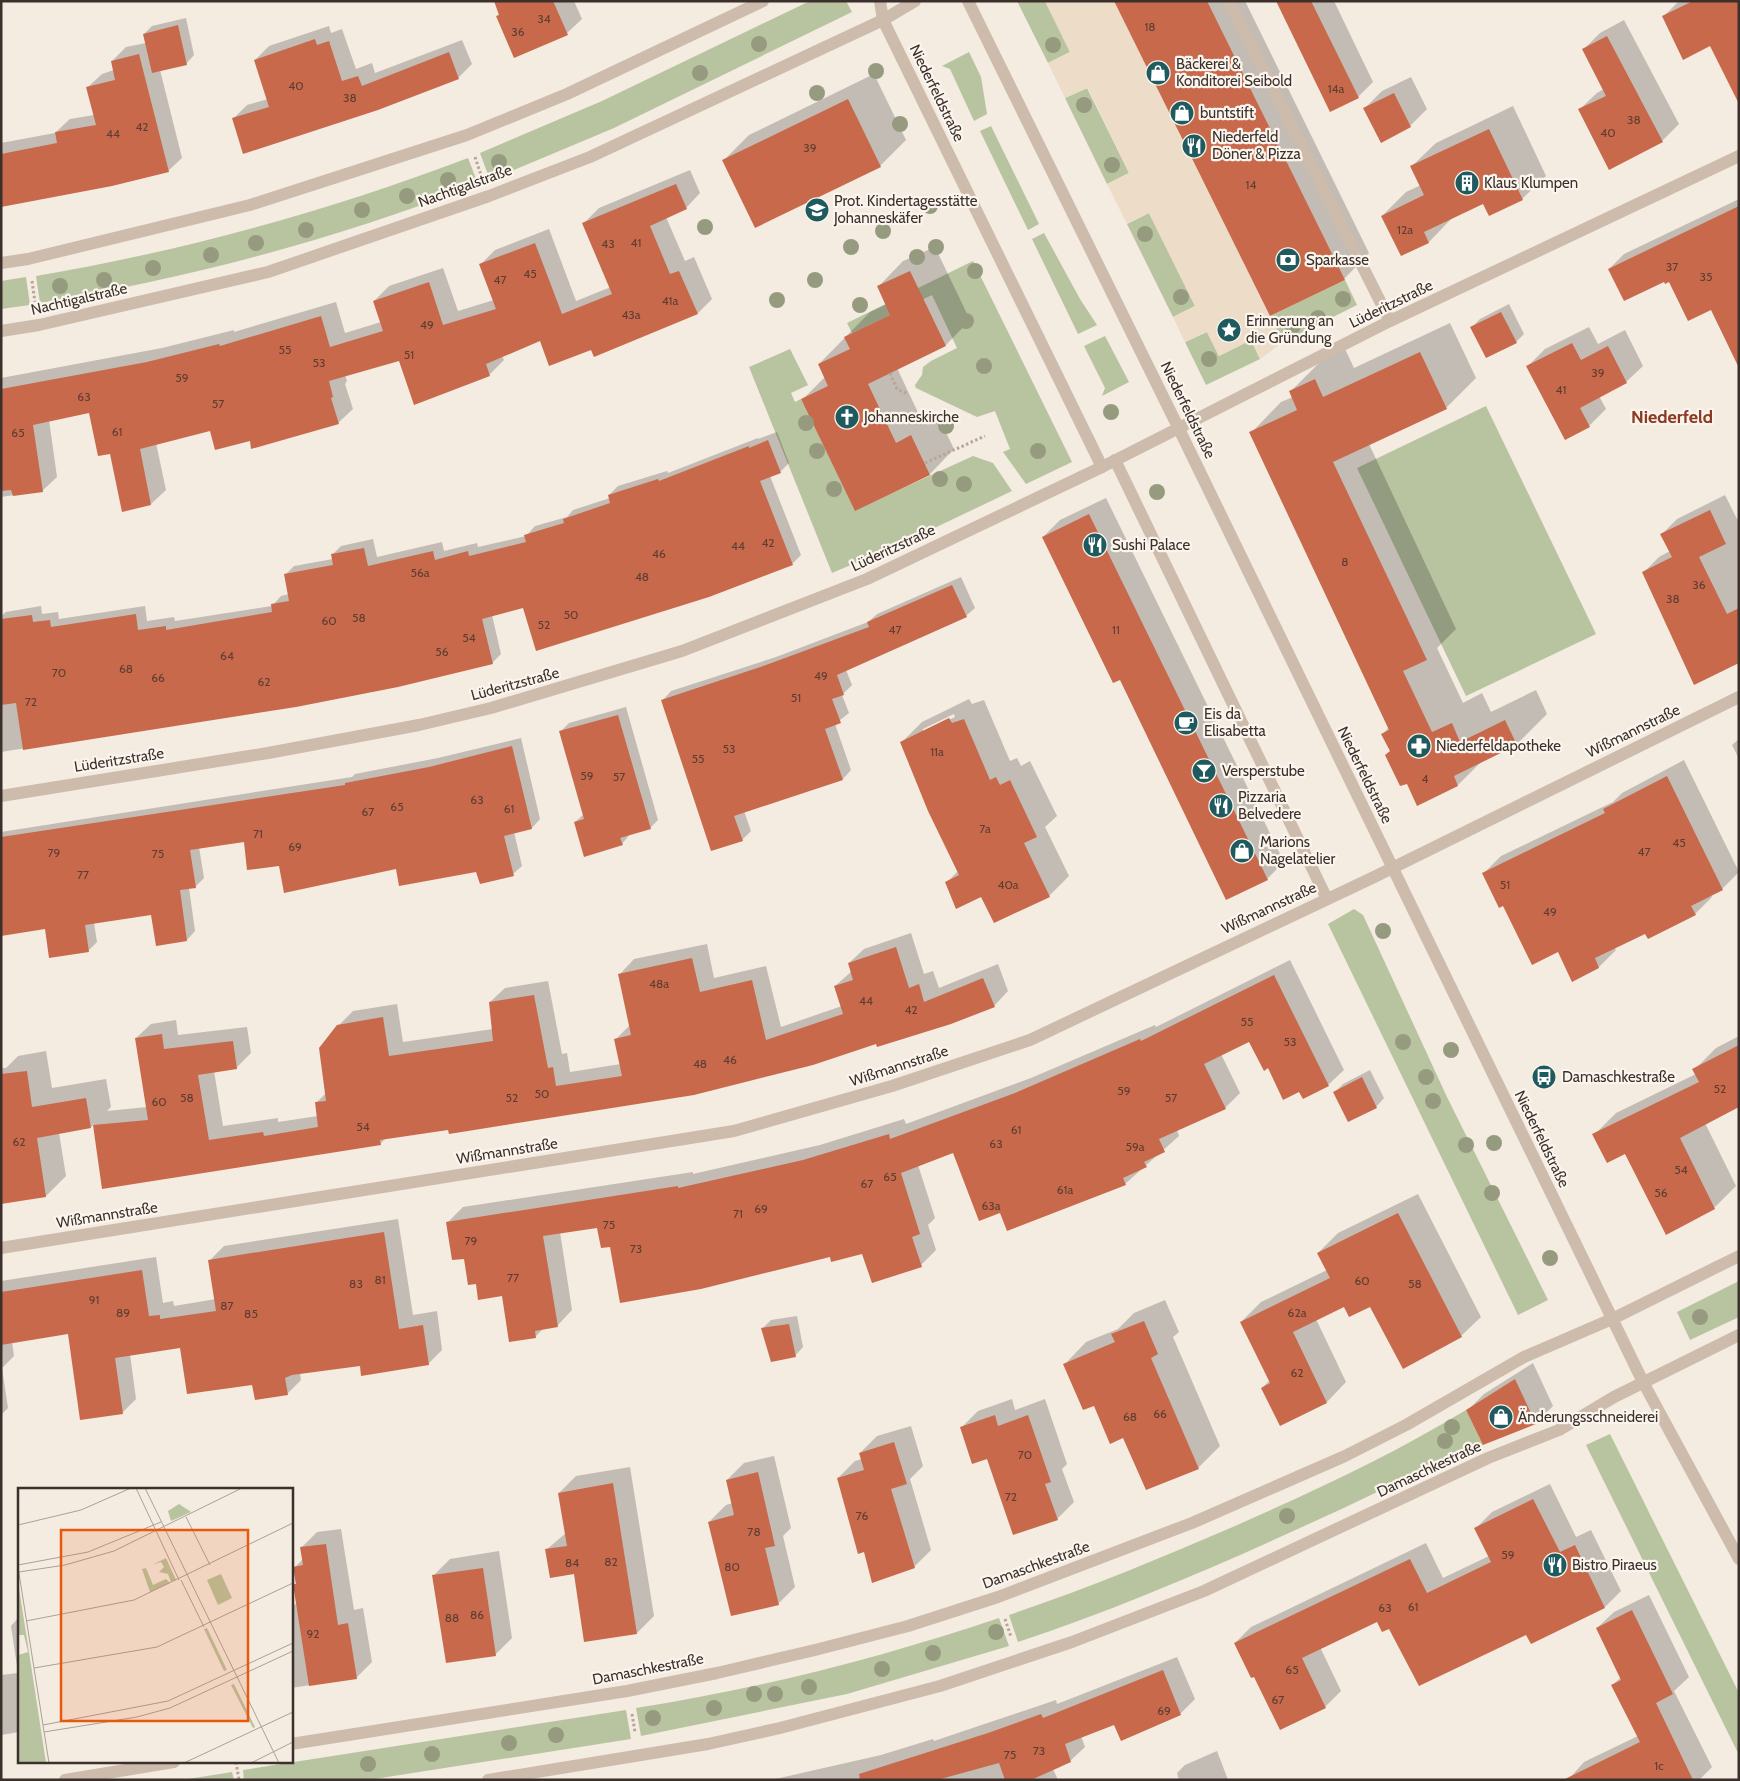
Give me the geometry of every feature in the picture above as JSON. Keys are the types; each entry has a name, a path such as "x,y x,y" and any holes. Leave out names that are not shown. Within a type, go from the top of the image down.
{"street":[{"path":"1,263 28,259 250,205 467,136 567,94 763,1"},
{"name":"Niederfeldstraße","path":"880,1 883,20 1102,467"},
{"name":"Nachtigalstraße","path":"1,331 38,325 268,272 489,196 590,157 883,20 914,1"},
{"name":"Niederfeldstraße","path":"968,1 1179,428 1643,1382 1739,1559"},
{"path":"1229,1 1390,321"},
{"name":"Lüderitzstraße","path":"1,796 268,753 419,725 568,686 682,651 832,594 875,575 1102,467 1390,321 1739,156"},
{"path":"1115,460 1327,899"},
{"name":"Wißmannstraße","path":"1,1248 734,1131 892,1086 1030,1040 1392,868 1739,697"},
{"name":"Damaschkestraße","path":"292,1744 628,1691 816,1650 908,1626 998,1597 1192,1523 1344,1456 1406,1425 1524,1357 1612,1318 1739,1256"},
{"name":"Damaschkestraße","path":"488,1780 708,1744 789,1726 940,1686 1019,1661 1132,1620 1278,1558 1488,1458 1559,1430 1643,1382 1739,1335"},
{"path":"65,1780 162,1764"}],"path":[{"path":"467,136 489,196"},
{"path":"28,259 38,325"},
{"path":"890,373 897,389 908,394"},
{"path":"925,463 984,436"},
{"path":"998,1597 1019,1661"},
{"path":"628,1691 639,1756"},
{"path":"236,1764 239,1780"}],"green space":[{"path":"810,1 846,1 852,12 614,128 490,180 480,153 602,101"},
{"path":"1017,1 1045,1 1070,52 1048,63"},
{"path":"969,52 981,77 987,114 974,121 950,69 942,66"},
{"path":"1087,88 1129,173 1107,184 1065,98"},
{"path":"991,126 1039,224 1028,230 980,131"},
{"path":"468,158 478,184 425,204 262,255 152,282 40,303 36,276 201,242 255,228 363,195"},
{"path":"1149,213 1195,306 1173,317 1127,224"},
{"path":"1044,233 1080,299 1097,325 1078,334 1032,239"},
{"path":"973,261 1072,462 1026,484 1003,452 1010,449 995,411 977,417 916,388 915,385 922,375 923,367 957,348 932,295 852,333 847,323"},
{"path":"26,277 30,305 1,309 1,281"},
{"path":"1345,280 1357,305 1283,342 1270,316"},
{"path":"1207,332 1219,356 1251,340 1260,359 1206,385 1185,342"},
{"path":"1105,336 1129,382 1102,396 1105,388 1084,346"},
{"path":"790,349 808,385 791,393 795,402 801,399 855,510 973,456 993,463 1012,491 903,543 832,573 749,367"},
{"path":"1486,406 1596,634 1466,696 1357,468"},
{"path":"1354,909 1363,915 1447,1097 1548,1300 1518,1315 1328,924"},
{"path":"1739,1281 1739,1317 1690,1340 1677,1312"},
{"path":"1466,1410 1483,1445 1211,1568 1096,1614 1018,1642 1009,1615 1123,1573 1265,1513 1381,1457"},
{"path":"1610,1434 1739,1693 1739,1755 1586,1445"},
{"path":"999,1618 1009,1646 847,1694 641,1736 636,1708 728,1692 819,1671 954,1633"},
{"path":"626,1710 631,1739 368,1780 244,1780 243,1770 292,1764 292,1762"},
{"path":"232,1772 234,1780 182,1780"}],"shaded area":[{"path":"1045,1 1114,1 1283,342 1260,359 1251,340 1219,356 1207,332 1185,342 1173,317 1195,306 1149,213 1127,224 1107,184 1129,173 1088,88 1065,98 1048,63 1070,52"}],"building":[{"path":"494,1 553,1 568,35 514,58 496,16 499,15"},
{"path":"1114,1 1207,1 1345,280 1270,316"},
{"path":"1276,1 1311,1 1359,98 1330,112"},
{"path":"1693,1 1739,1 1739,104 1710,46 1683,60 1662,16"},
{"path":"178,25 187,65 152,73 143,34"},
{"path":"1607,36 1663,142 1609,170 1578,109 1606,96 1582,49"},
{"path":"315,39 317,45 329,41 342,81 358,76 362,86 449,52 459,79 378,110 243,154 232,118 269,107 254,60"},
{"path":"139,54 169,172 112,186 1,207 1,154 57,143 55,132 96,125 86,87 115,80 111,61"},
{"path":"1394,93 1411,127 1381,143 1363,108"},
{"path":"848,99 881,167 755,228 722,160"},
{"name":"Klaus Klumpen","path":"1489,129 1523,200 1489,216 1483,204 1424,232 1429,243 1401,256 1381,216 1424,195 1410,166"},
{"path":"676,184 687,209 650,226 670,274 679,271 698,314 594,357 591,350 549,366 540,341 486,364 490,376 414,405 399,361 329,381 333,397 331,398 339,424 251,449 250,441 215,450 210,431 140,449 151,505 122,512 110,454 98,456 89,413 33,425 43,492 13,496 11,490 1,491 1,389 147,362 219,344 220,346 321,316 330,347 383,331 373,301 429,282 443,325 496,309 479,264 535,243 562,314 612,294 582,223"},
{"path":"1739,206 1739,368 1711,310 1688,321 1669,282 1665,284 1664,282 1624,301 1608,269"},
{"name":"Johanneskirche","path":"910,271 946,346 868,384 896,443 911,435 930,475 855,511 801,399 828,386 818,364 850,349 844,337 890,315 877,286"},
{"path":"1501,312 1517,343 1486,358 1470,327"},
{"path":"1572,343 1581,360 1608,346 1627,383 1580,408 1590,427 1565,440 1526,366"},
{"path":"1420,352 1447,409 1333,462 1427,660 1403,671 1432,732 1452,723 1460,742 1505,720 1517,745 1454,776 1458,786 1417,806 1407,784 1400,786 1385,755 1390,751 1381,734 1389,730 1249,432 1297,410 1289,391 1315,379 1323,397"},
{"path":"768,440 781,473 760,481 793,565 709,597 536,651 523,608 482,619 493,664 398,687 296,707 23,750 16,703 1,705 1,619 32,615 33,622 50,620 51,627 136,614 138,630 166,626 166,630 272,612 271,604 289,601 284,574 333,565 331,554 364,548 368,566 433,551 435,560 468,551 469,556 526,542 524,535 564,523 563,519 610,503 608,495 658,479 659,481"},
{"path":"1710,510 1726,544 1699,557 1727,614 1739,608 1739,663 1694,685 1642,572 1672,557 1660,534"},
{"path":"1089,514 1268,880 1226,900 1120,680 1113,683 1042,537"},
{"path":"952,585 967,617 837,675 844,695 832,699 841,723 825,729 843,780 734,816 743,841 711,851 661,700 766,665 869,627 867,622"},
{"path":"618,715 651,829 620,838 623,845 584,857 574,822 584,819 559,731"},
{"path":"949,718 952,723 964,719 990,780 996,777 1000,785 1010,780 1037,837 1024,843 1050,897 994,923 981,897 956,909 945,882 959,875 928,811 900,742"},
{"path":"512,746 532,829 504,836 514,876 480,884 476,872 399,886 396,869 284,893 279,866 247,870 244,842 190,850 196,888 180,890 187,941 156,946 151,915 85,925 89,952 49,958 45,929 1,936 1,837 345,785 345,783 429,767"},
{"path":"1667,776 1723,890 1691,906 1696,915 1648,939 1645,934 1595,958 1599,968 1572,982 1558,952 1532,965 1503,906 1499,908 1482,873 1605,813 1603,809"},
{"path":"896,947 909,988 919,984 924,1002 983,978 995,1007 951,1024 877,1047 876,1044 813,1065 694,1095 449,1134 448,1130 380,1140 381,1145 102,1189 93,1125 148,1120 135,1038 162,1034 164,1049 233,1041 237,1069 198,1075 209,1140 263,1132 264,1136 318,1127 315,1102 326,1101 319,1048 337,1025 383,1017 389,1056 493,1041 489,1002 534,995 548,1068 553,1067 556,1086 622,1076 614,1039 631,1035 618,974 692,958 700,992 752,980 766,1040 843,1014 834,986 853,980 848,963"},
{"path":"1274,975 1329,1086 1303,1099 1299,1092 1283,1100 1268,1068 1264,1071 1249,1042 1204,1064 1226,1109 1159,1139 1165,1152 1144,1162 1147,1167 1123,1178 1126,1185 1007,1231 1000,1213 979,1221 953,1153 901,1173 920,1234 912,1237 922,1267 872,1283 862,1254 831,1262 830,1257 701,1289 620,1303 610,1247 601,1248 597,1228 543,1236 558,1327 535,1331 536,1338 509,1342 502,1296 478,1300 476,1284 468,1285 464,1259 452,1260 446,1222 678,1186 678,1188 803,1160 889,1134 890,1139 1015,1093 1140,1039 1141,1041"},
{"path":"1739,1045 1739,1107 1680,1138 1715,1209 1666,1235 1625,1154 1607,1163 1592,1134 1699,1082 1692,1069"},
{"path":"27,1071 32,1107 86,1098 91,1128 37,1138 46,1197 1,1204 1,1074"},
{"path":"1362,1077 1377,1108 1348,1122 1333,1092"},
{"path":"1398,1213 1462,1337 1403,1369 1370,1307 1349,1317 1344,1307 1293,1332 1327,1403 1280,1426 1261,1388 1270,1383 1240,1322 1330,1278 1317,1253"},
{"path":"384,1232 399,1329 423,1325 429,1365 361,1376 360,1366 292,1375 285,1378 288,1395 255,1400 252,1385 187,1394 180,1348 115,1358 123,1414 80,1420 68,1334 1,1345 1,1292 142,1270 149,1316 160,1315 160,1319 216,1311 208,1260"},
{"path":"1144,1321 1158,1354 1151,1358 1199,1469 1146,1490 1123,1438 1110,1444 1094,1406 1083,1410 1063,1364 1115,1342 1111,1334"},
{"path":"789,1324 796,1357 771,1362 761,1328"},
{"name":"Änderungsschneiderei","path":"1515,1379 1536,1424 1483,1445 1466,1410"},
{"path":"995,1415 998,1426 1028,1415 1051,1482 1045,1484 1058,1520 1013,1535 987,1459 972,1464 960,1427"},
{"path":"894,1442 907,1484 891,1489 915,1568 872,1583 864,1552 858,1554 837,1478 864,1470 859,1453"},
{"path":"758,1472 775,1546 765,1548 779,1605 731,1616 708,1522 734,1515 726,1480"},
{"path":"613,1483 637,1634 584,1642 574,1574 550,1578 545,1549 567,1546 558,1493"},
{"path":"1533,1499 1560,1552 1575,1545 1605,1608 1531,1644 1526,1635 1419,1686 1389,1629 1382,1632 1377,1622 1302,1658 1326,1708 1280,1730 1254,1677 1251,1678 1234,1643 1410,1559 1427,1593 1491,1562 1474,1528"},
{"path":"326,1544 338,1625 348,1623 357,1679 309,1686 293,1584 296,1584 293,1567 303,1565 300,1547"},
{"path":"483,1568 496,1656 446,1663 432,1575"},
{"path":"1632,1610 1673,1694 1656,1703 1693,1780 1563,1780 1640,1742 1611,1685 1621,1680 1596,1628"},
{"path":"1163,1670 1181,1715 1121,1741 1114,1725 1065,1744 1071,1762 1031,1780 1005,1780 999,1763 937,1780 860,1780 859,1774 1041,1714 1043,1718"}],"place":[{"name":"Bäckerei & Konditorei Seibold","path":"1158,73"},
{"name":"buntstift","path":"1182,113"},
{"name":"Niederfeld Döner & Pizza","path":"1194,146"},
{"name":"Klaus Klumpen","path":"1467,183"},
{"name":"Prot. Kindertagesstätte Johanneskäfer","path":"817,210"},
{"name":"Sparkasse","path":"1288,260"},
{"name":"Erinnerung an die Gründung","path":"1229,330"},
{"name":"Johanneskirche","path":"847,417"},
{"name":"Sushi Palace","path":"1095,545"},
{"name":"Eis da Elisabetta","path":"1186,723"},
{"name":"Niederfeldapotheke","path":"1419,746"},
{"name":"Versperstube","path":"1204,771"},
{"name":"Pizzaria Belvedere","path":"1221,806"},
{"name":"Marions Nagelatelier","path":"1242,851"},
{"name":"Damaschkestraße","path":"1544,1077"},
{"name":"Änderungsschneiderei","path":"1501,1417"},
{"name":"Bistro Piraeus","path":"1555,1565"}],"district":[{"name":"Niederfeld","path":"1672,417"}]}
